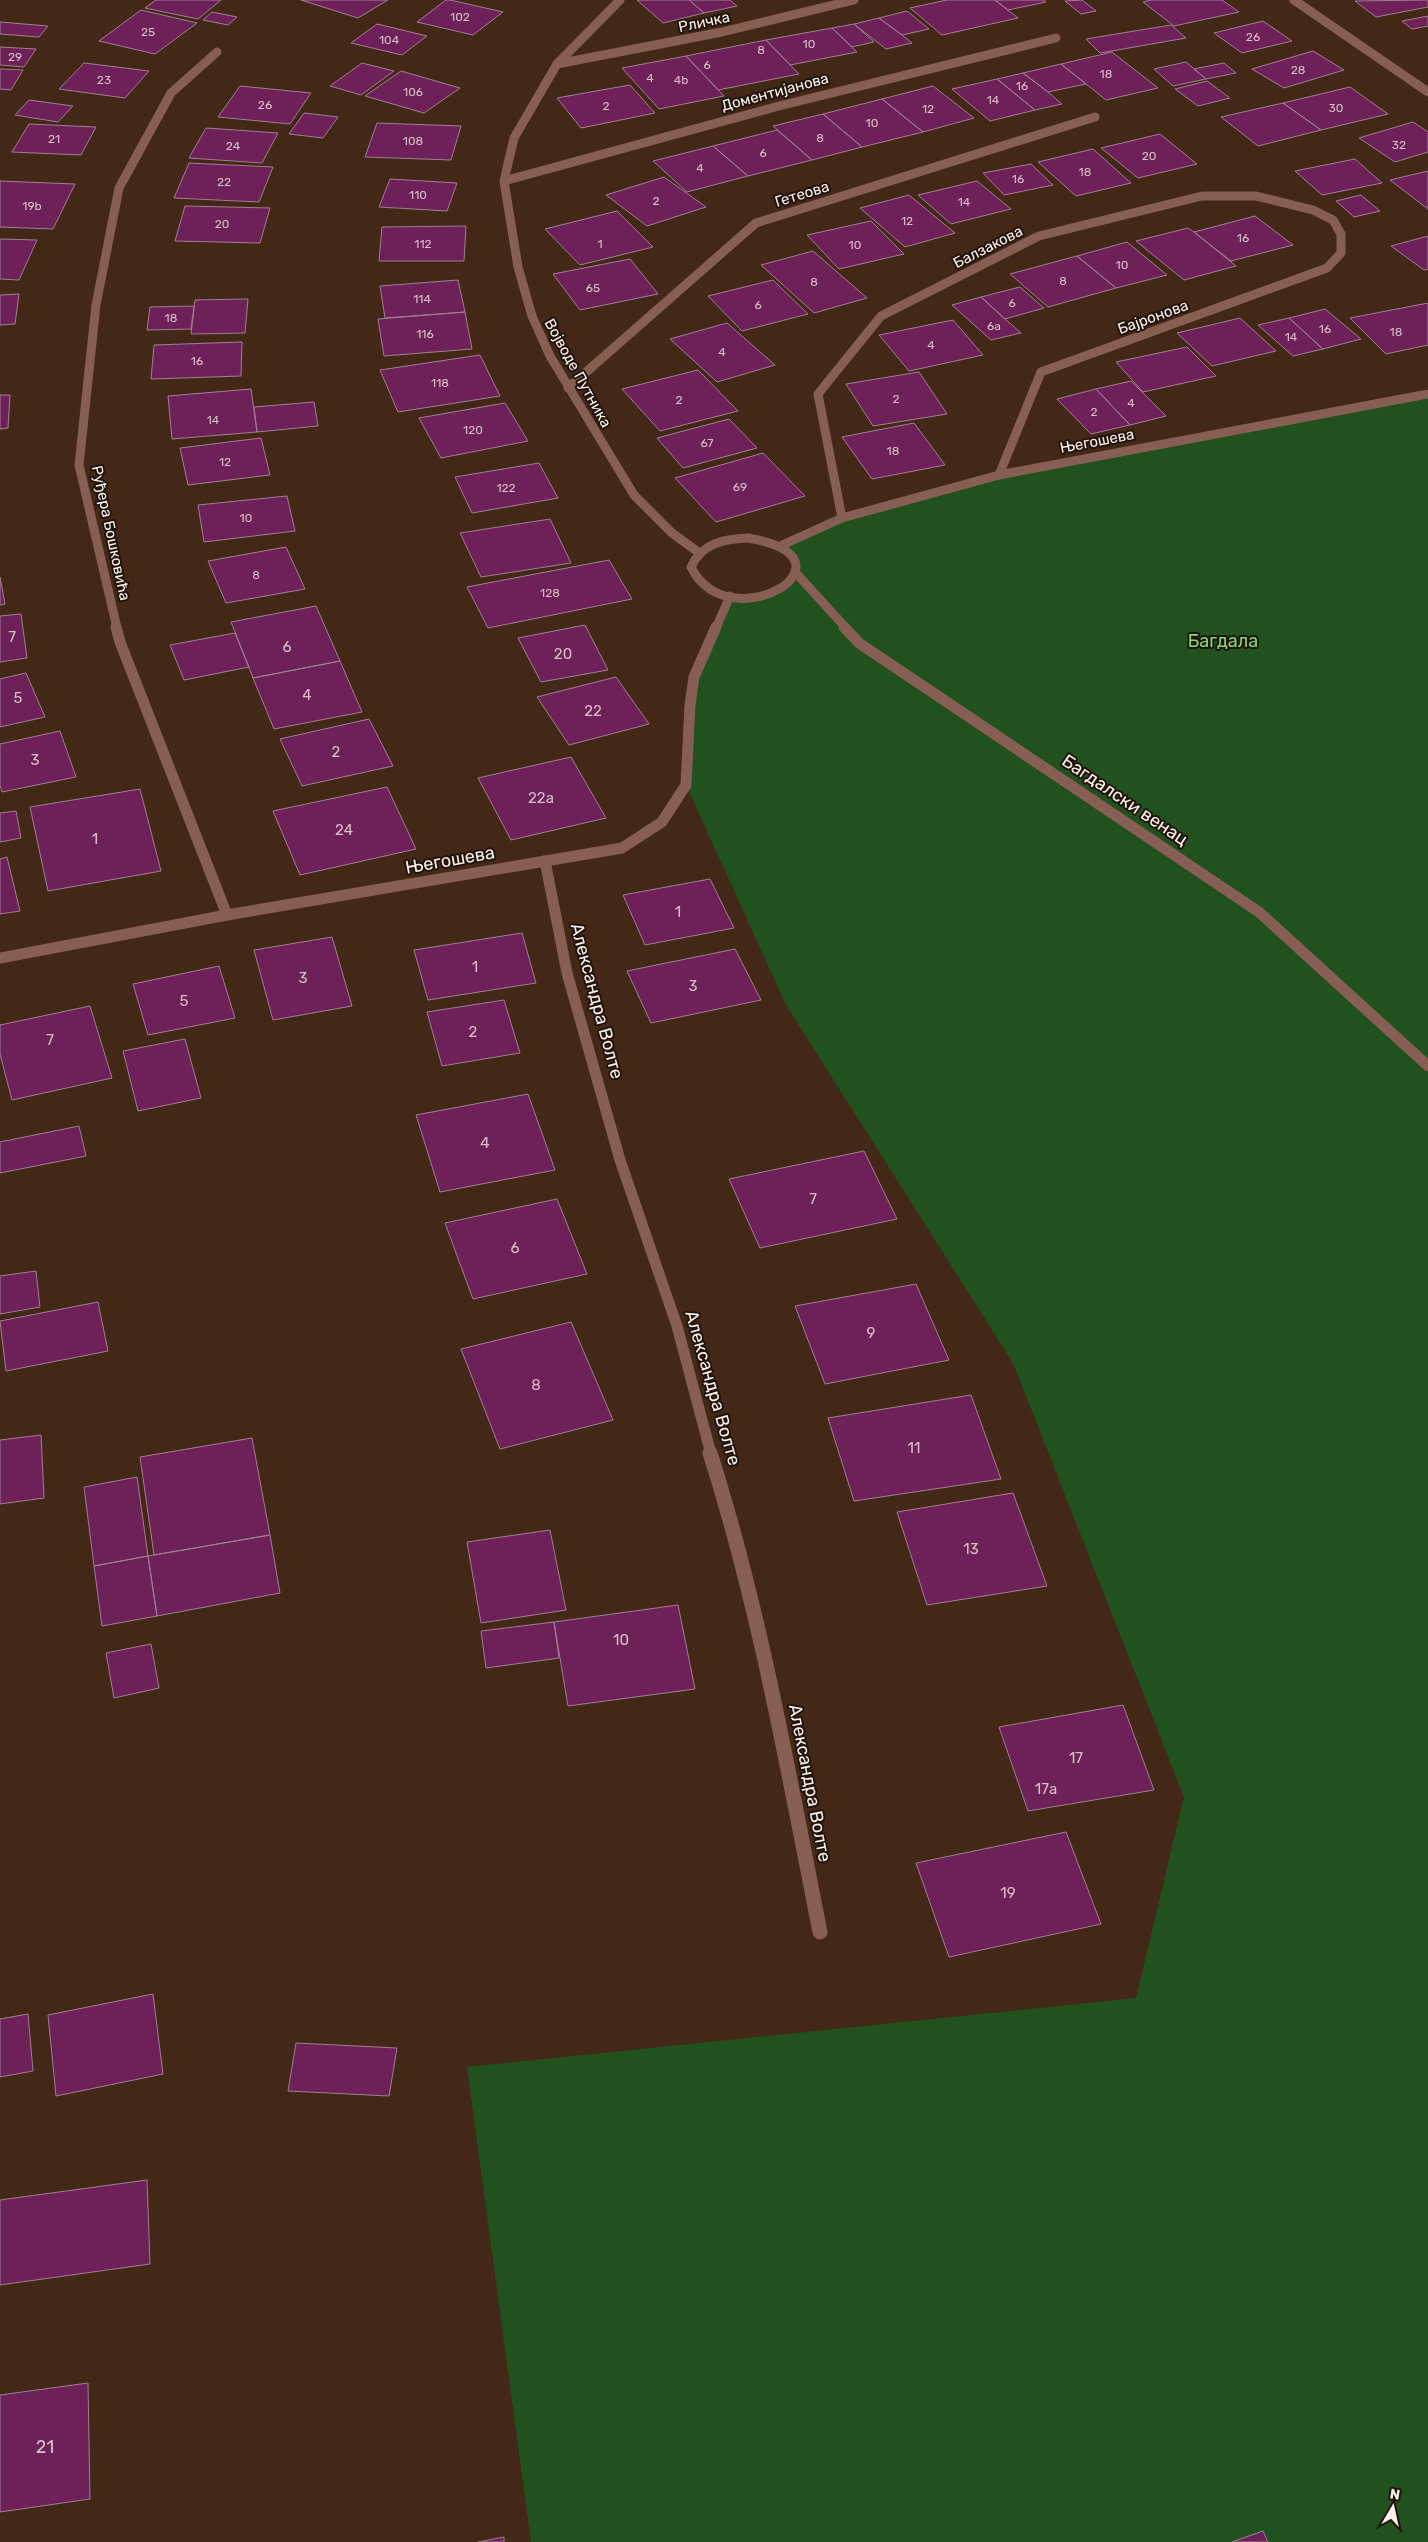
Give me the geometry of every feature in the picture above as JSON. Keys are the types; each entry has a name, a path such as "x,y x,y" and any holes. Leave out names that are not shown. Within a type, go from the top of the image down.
{"street":[{"name":"Војводе Путника","path":"620,0 557,64 514,138 504,181 518,267 532,316 568,388 634,495 672,534 698,552"},
{"name":"Рличка","path":"557,64 722,32 854,0"},
{"path":"1294,0 1428,92"},
{"name":"Доментијанова","path":"504,181 650,139 887,76 1056,38"},
{"name":"Руђера Бошковића","path":"217,52 171,93 119,188 96,305 79,465 120,642 227,915"},
{"name":"Гетеова","path":"568,388 756,223 1095,117"},
{"name":"Балзакова","path":"842,518 818,394 881,316 1039,236 1202,196 1256,196 1313,210 1333,220"},
{"name":"Бајронова","path":"999,475 1041,372 1327,268 1341,252 1340,234 1333,220"},
{"name":"Његошева","path":"780,546 842,518 999,475 1428,394"},
{"path":"731,539 765,540 780,546 790,554 796,563 796,573 790,582 779,590 747,598 730,596 714,592 701,585 693,576 691,567 698,552 716,542 731,539"},
{"name":"Багдалски венац","path":"796,573 859,643 1259,912 1428,1066"},
{"name":"Његошева","path":"0,958 227,915 622,848 662,822 686,785 690,706 694,677 730,596"},
{"name":"Александра Волте","path":"544,861 567,973 604,1104 620,1160 677,1326 704,1433 734,1528 773,1695 820,1932"}],"green space":[{"name":"Багдала","path":"1428,394 1428,2542 531,2542 467,2067 1136,1998 1184,1797 1013,1363 786,1005 686,785 694,677 730,596 779,590 796,563 780,546 842,518 999,475"}],"building":[{"path":"156,0 221,0 198,19 145,8"},
{"path":"301,0 388,0 358,18"},
{"path":"446,0 503,12 473,35 417,22"},
{"path":"637,0 689,0 704,13 663,23"},
{"path":"689,0 730,0 737,6 704,13"},
{"path":"947,0 995,0 1018,18 942,35 910,8"},
{"path":"995,0 1044,0 1046,2 1008,10"},
{"path":"1082,0 1096,11 1081,14 1065,1"},
{"path":"1151,0 1222,0 1239,12 1174,26 1143,2"},
{"path":"1428,0 1428,7 1376,17 1355,1"},
{"path":"141,10 197,23 155,54 99,41"},
{"path":"907,11 929,29 902,35 879,18"},
{"path":"212,12 237,17 228,25 203,20"},
{"path":"1428,16 1428,26 1412,29 1402,21"},
{"path":"879,18 912,43 886,49 854,24"},
{"path":"1263,21 1292,41 1242,53 1214,33"},
{"path":"0,22 48,26 39,37 0,34"},
{"path":"377,24 427,36 402,55 351,43"},
{"path":"854,24 874,42 852,47 832,28"},
{"path":"1171,25 1186,38 1100,53 1086,39"},
{"path":"832,28 857,52 790,65 766,40"},
{"path":"766,40 799,74 718,90 686,56"},
{"path":"0,47 36,49 24,67 0,65"},
{"path":"1313,51 1344,70 1284,88 1252,69"},
{"path":"1112,52 1158,88 1106,100 1061,64"},
{"path":"686,56 724,96 659,109 622,68"},
{"path":"1186,62 1206,79 1173,86 1154,69"},
{"path":"84,63 149,71 125,98 59,89"},
{"path":"362,63 394,71 361,95 330,86"},
{"path":"1224,63 1236,73 1206,79 1194,69"},
{"path":"1061,64 1086,84 1048,92 1023,73"},
{"path":"0,69 23,70 11,90 0,89"},
{"path":"401,71 460,88 424,113 365,96"},
{"path":"1023,73 1062,104 1035,110 997,79"},
{"path":"997,79 1035,110 990,121 952,89"},
{"path":"1207,81 1230,98 1198,106 1175,89"},
{"path":"630,85 655,113 581,128 557,98"},
{"path":"240,86 311,93 290,124 218,117"},
{"path":"933,86 974,118 923,132 882,99"},
{"path":"1350,87 1388,114 1321,130 1283,103"},
{"path":"882,99 923,132 862,147 823,114"},
{"path":"29,100 73,106 58,122 15,115"},
{"path":"1283,103 1321,130 1258,146 1221,117"},
{"path":"304,113 338,117 323,138 289,134"},
{"path":"823,114 862,147 812,160 773,126"},
{"path":"1413,122 1428,132 1428,152 1395,162 1359,138"},
{"path":"377,123 461,126 451,160 365,157"},
{"path":"29,124 96,127 81,155 12,152"},
{"path":"206,128 278,133 262,163 189,158"},
{"path":"777,130 812,160 748,176 713,146"},
{"path":"1160,134 1197,164 1138,178 1101,148"},
{"path":"713,146 748,176 687,192 653,161"},
{"path":"1093,149 1131,183 1076,196 1038,162"},
{"path":"1355,159 1382,183 1322,195 1295,171"},
{"path":"189,163 273,167 259,202 174,198"},
{"path":"1031,164 1053,185 1004,195 983,173"},
{"path":"1428,171 1428,209 1390,180"},
{"path":"664,177 706,207 647,226 606,195"},
{"path":"390,179 457,183 447,211 379,207"},
{"path":"0,181 75,184 53,229 0,227"},
{"path":"977,181 1011,209 951,224 918,195"},
{"path":"909,195 955,233 905,247 860,208"},
{"path":"1361,195 1380,211 1354,217 1336,201"},
{"path":"185,206 270,208 260,243 175,241"},
{"path":"617,211 653,247 580,265 545,229"},
{"path":"1255,216 1293,245 1231,261 1194,232"},
{"path":"871,221 904,254 839,269 807,235"},
{"path":"466,226 464,261 379,261 382,227"},
{"path":"1188,228 1236,266 1184,280 1136,241"},
{"path":"1428,236 1428,269 1424,270 1391,246"},
{"path":"0,239 37,240 19,280 0,279"},
{"path":"1127,242 1167,275 1116,288 1077,256"},
{"path":"813,251 867,298 814,313 761,265"},
{"path":"1077,256 1116,288 1048,307 1010,274"},
{"path":"630,259 658,294 580,310 553,274"},
{"path":"458,280 465,312 385,318 380,286"},
{"path":"773,280 808,314 742,331 708,296"},
{"path":"1020,287 1044,308 1005,319 981,297"},
{"path":"19,294 15,324 0,325 0,295"},
{"path":"981,297 1021,333 991,340 952,305"},
{"path":"248,299 245,333 191,334 195,300"},
{"path":"1428,303 1428,345 1386,354 1350,318"},
{"path":"194,306 191,329 147,330 150,307"},
{"path":"1325,309 1361,339 1323,349 1289,318"},
{"path":"465,312 472,349 384,356 378,319"},
{"path":"1240,318 1276,351 1212,366 1177,333"},
{"path":"1289,318 1323,349 1293,356 1258,325"},
{"path":"953,320 983,355 909,371 879,335"},
{"path":"727,323 775,365 717,382 670,339"},
{"path":"242,342 241,376 151,379 154,345"},
{"path":"1187,347 1216,376 1143,392 1116,362"},
{"path":"480,355 500,396 398,412 380,370"},
{"path":"698,370 738,411 660,431 622,389"},
{"path":"919,372 947,414 873,426 846,384"},
{"path":"1131,381 1166,416 1130,425 1096,389"},
{"path":"251,389 257,432 172,439 168,396"},
{"path":"1096,389 1130,425 1091,434 1057,399"},
{"path":"0,395 10,395 8,428 0,429"},
{"path":"314,402 318,426 257,432 254,407"},
{"path":"505,403 528,441 441,458 419,418"},
{"path":"729,419 757,448 683,468 657,438"},
{"path":"914,423 945,465 872,479 842,437"},
{"path":"261,438 270,475 188,485 180,448"},
{"path":"763,453 805,496 716,522 675,478"},
{"path":"539,463 558,498 472,513 455,477"},
{"path":"287,496 295,531 204,542 198,505"},
{"path":"550,519 571,563 481,577 460,533"},
{"path":"286,547 305,589 226,603 208,561"},
{"path":"609,560 632,599 488,628 467,587"},
{"path":"0,577 5,604 0,605"},
{"path":"316,606 340,661 253,678 231,622"},
{"path":"21,614 27,658 0,662 0,616"},
{"path":"585,625 608,670 541,682 518,638"},
{"path":"235,633 249,667 184,680 170,645"},
{"path":"340,661 362,712 274,729 253,678"},
{"path":"26,673 45,717 0,727 0,679"},
{"path":"616,677 649,724 569,745 537,697"},
{"path":"369,719 393,766 302,786 280,739"},
{"path":"60,731 76,777 2,792 0,785 0,744"},
{"path":"571,757 606,818 511,840 478,778"},
{"path":"387,787 416,849 300,875 273,811"},
{"path":"140,789 161,871 48,891 30,807"},
{"path":"16,811 21,838 0,842 0,813"},
{"path":"7,857 20,911 0,914 0,859"},
{"path":"710,879 734,928 645,945 623,895"},
{"path":"522,933 536,983 428,1000 414,950"},
{"path":"332,937 352,1006 273,1020 254,950"},
{"path":"735,949 761,1000 651,1023 627,971"},
{"path":"219,966 235,1018 148,1035 133,984"},
{"path":"504,1000 520,1053 442,1066 427,1012"},
{"path":"90,1006 112,1078 12,1100 0,1054 0,1025"},
{"path":"185,1039 201,1098 138,1111 123,1051"},
{"path":"528,1094 555,1170 440,1192 416,1115"},
{"path":"79,1126 86,1156 0,1173 0,1142"},
{"path":"864,1151 897,1219 760,1248 729,1179"},
{"path":"557,1199 587,1274 473,1299 445,1223"},
{"path":"36,1271 40,1307 0,1314 0,1276"},
{"path":"916,1284 949,1360 825,1384 795,1306"},
{"path":"98,1302 108,1351 6,1371 0,1321"},
{"path":"571,1322 613,1420 500,1449 461,1349"},
{"path":"971,1395 1001,1479 854,1501 828,1418"},
{"path":"41,1435 44,1498 0,1504 0,1440"},
{"path":"252,1438 270,1535 154,1555 140,1457"},
{"path":"137,1477 148,1556 94,1566 84,1487"},
{"path":"1013,1493 1047,1586 927,1605 897,1512"},
{"path":"550,1530 566,1610 481,1623 467,1542"},
{"path":"270,1535 280,1593 157,1616 148,1556"},
{"path":"148,1556 157,1616 102,1626 94,1566"},
{"path":"678,1605 695,1689 568,1706 554,1622"},
{"path":"554,1622 559,1658 486,1668 481,1631"},
{"path":"151,1644 159,1688 114,1698 106,1653"},
{"path":"1123,1705 1154,1790 1028,1811 999,1727"},
{"path":"1066,1832 1101,1924 949,1957 916,1863"},
{"path":"153,1994 163,2074 56,2096 48,2015"},
{"path":"28,2014 33,2071 0,2077 0,2019"},
{"path":"296,2043 397,2048 389,2096 288,2091"},
{"path":"147,2180 150,2264 0,2285 0,2200"},
{"path":"88,2383 90,2499 0,2512 0,2395"},
{"path":"1263,2531 1268,2542 1232,2542"},
{"path":"504,2537 504,2542 478,2542"}]}
